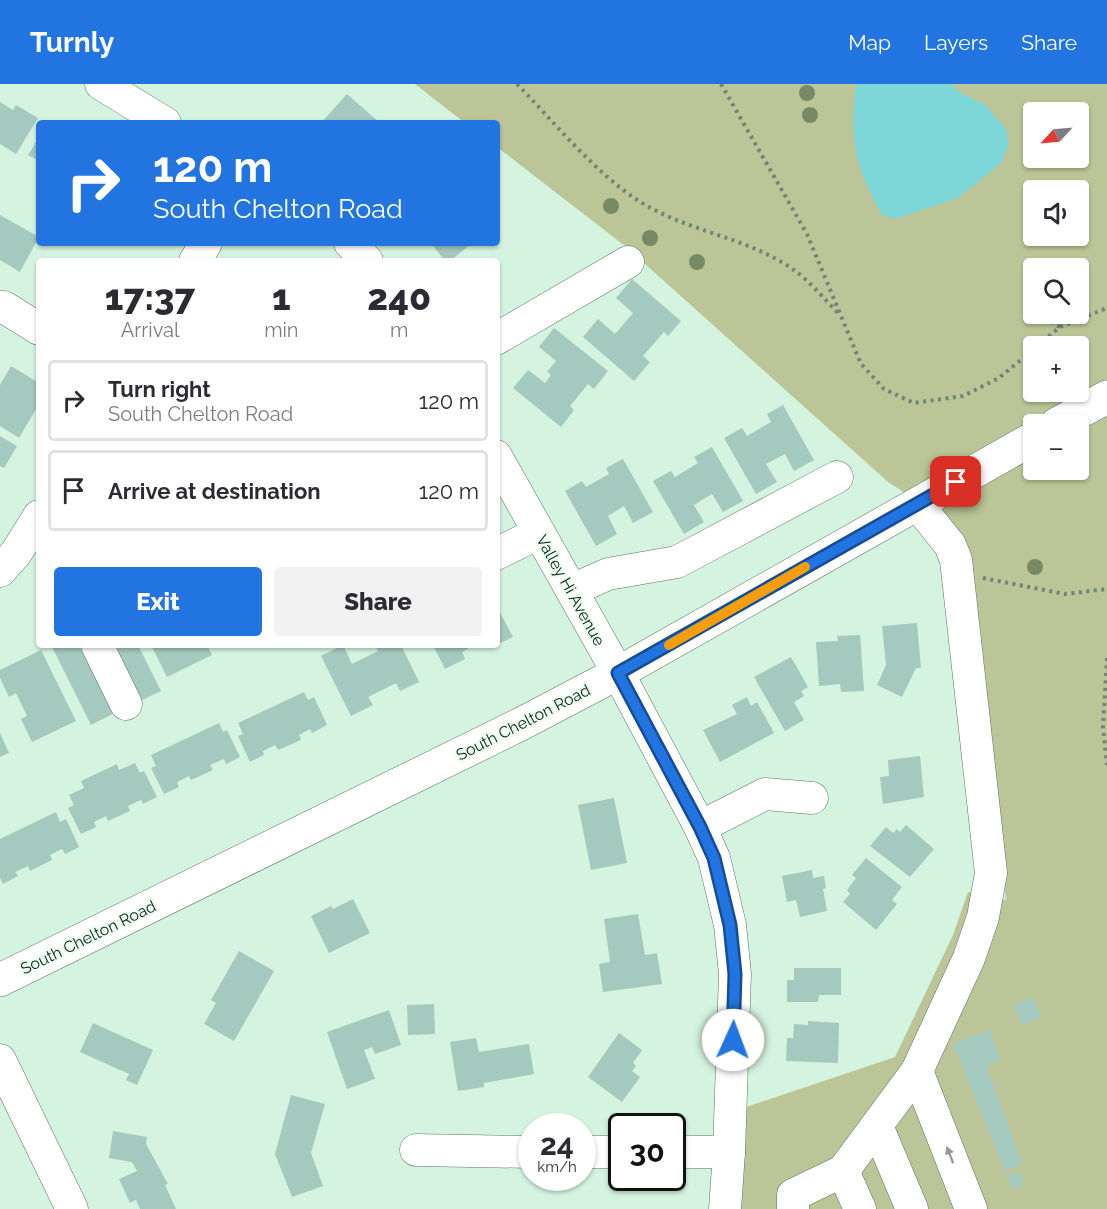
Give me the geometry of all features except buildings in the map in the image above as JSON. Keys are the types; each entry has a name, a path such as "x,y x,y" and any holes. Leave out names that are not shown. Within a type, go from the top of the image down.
{"main road":[{"path":"1076,414 1107,397"},
{"name":"South Chelton Road","path":"1,976 510,729 618,673 1023,444"}],"street":[{"path":"101,84 160,120"},
{"path":"353,246 364,258"},
{"path":"500,337 628,262"},
{"path":"0,307 4,307 36,327"},
{"name":"Valley Hi Avenue","path":"500,463 618,673 700,827 714,858 730,925 735,974 725,1209"},
{"path":"572,590 608,574 677,561 837,477"},
{"path":"793,1209 793,1195 843,1171 917,1071 969,958 983,917 991,873 956,560 950,545 917,504"},
{"path":"0,571 31,548 36,528"},
{"path":"500,552 539,533"},
{"path":"98,648 126,704"},
{"path":"700,827 765,794 812,798"},
{"path":"1,1066 72,1209"},
{"path":"917,1071 971,1209"},
{"path":"877,1126 912,1209"},
{"path":"416,1150 518,1152"},
{"path":"686,1152 729,1152"},
{"path":"843,1171 860,1209"}],"path":[{"path":"517,84 598,168 639,201 668,216 775,259 795,271 842,316"},
{"path":"721,84 807,234 861,364 884,389 914,403 963,396 999,378 1023,359"},
{"path":"1049,336 1060,327 1107,308"},
{"path":"1055,324 1060,327"},
{"path":"959,578 984,578 1065,594 1107,589"},
{"path":"1107,658 1103,727 1107,765"}],"green space":[{"path":"415,84 1107,84 1107,1209 737,1209 743,1108 895,1057 953,935 968,892 1006,900 968,561 955,526 888,482 625,246 500,149 500,120 461,120"}],"water":[{"path":"856,84 951,84 960,93 984,104 1006,129 1009,144 1001,163 958,198 895,219 882,215 865,181 856,152 854,104"}],"slow traffic":[{"path":"669,645 805,567"}],"route":[{"path":"733,1040 735,974 730,925 714,858 700,827 618,673 956,482"}]}
